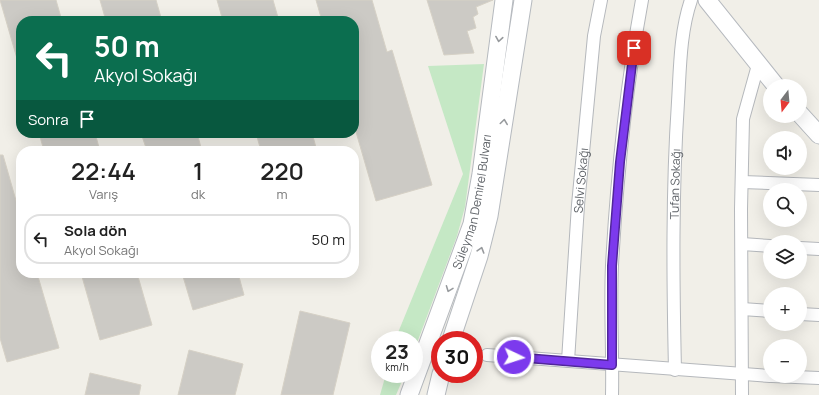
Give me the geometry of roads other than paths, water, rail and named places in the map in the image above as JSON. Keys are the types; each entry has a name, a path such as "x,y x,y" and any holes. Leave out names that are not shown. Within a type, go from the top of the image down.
{"main road":[{"name":"Süleyman Demirel Bulvarı","path":"409,395 472,224 481,174 504,0"},
{"name":"Süleyman Demirel Bulvarı","path":"454,331 479,256 489,216 523,0"},
{"path":"707,0 770,79"},
{"path":"807,120 818,129"},
{"path":"436,395 439,383"}],"street":[{"name":"Selvi Sokağı","path":"568,361 579,198 594,36 601,0"},
{"path":"612,395 612,266 620,162 636,34 642,0"},
{"name":"Tufan Sokağı","path":"675,370 673,282 676,141 680,64 686,12 691,0"},
{"path":"742,395 743,120 758,65"},
{"path":"742,182 819,185"},
{"path":"742,244 763,246"},
{"path":"807,248 819,249"},
{"path":"742,309 763,310"},
{"path":"807,314 819,315"},
{"path":"487,355 763,376"},
{"path":"807,378 819,378"}]}
